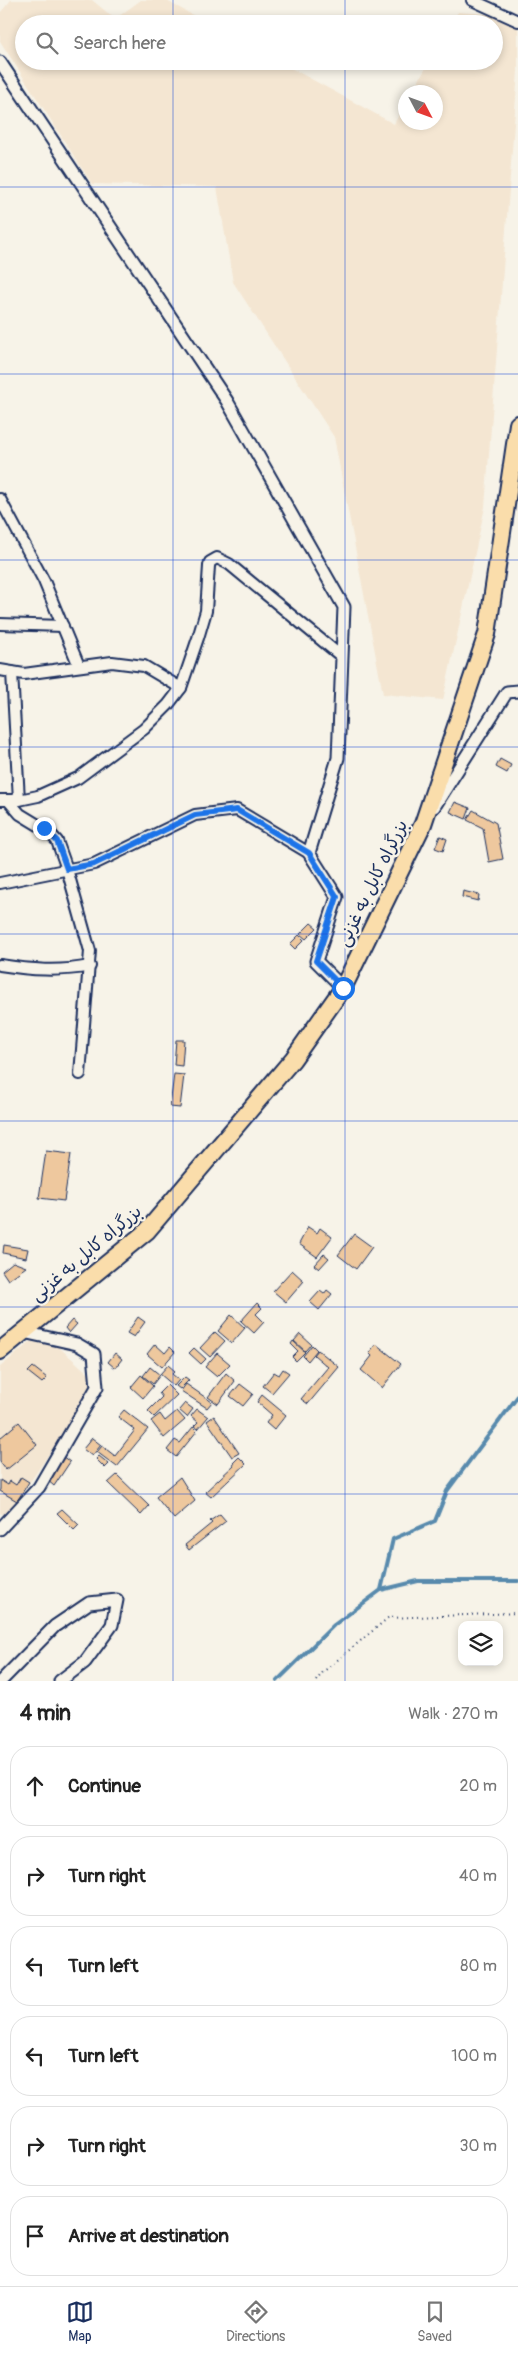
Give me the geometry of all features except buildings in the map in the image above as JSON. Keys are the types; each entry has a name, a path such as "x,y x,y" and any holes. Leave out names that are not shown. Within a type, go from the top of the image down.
{"highway":[{"name":"بزرگراه کابل به غزنی","path":"0,1350 146,1231 293,1059 343,988 423,824 487,634 518,424"}],"street":[{"path":"472,0 518,22"},
{"path":"0,62 227,401 344,607 338,758 309,853"},
{"path":"0,499 44,581 79,666"},
{"path":"9,800 38,796 95,768 144,729 168,705 181,688 206,612 210,562 217,558 229,564 342,657"},
{"path":"0,624 63,626"},
{"path":"0,670 24,674 112,662 144,666 181,688"},
{"path":"12,672 9,800 20,814 53,835 67,869 90,951 80,1074"},
{"path":"423,824 507,692 518,691"},
{"path":"0,883 94,864 195,815 237,810 309,853 337,897 316,961 343,988"},
{"path":"0,965 34,970 67,970 90,966"},
{"path":"0,1528 39,1487 97,1387 94,1354 77,1344 23,1332"},
{"path":"1,1681 55,1626 89,1603 117,1600 112,1625 85,1662 60,1681"}],"path":[{"path":"316,1681 322,1672 388,1618 518,1613"}],"shaded area":[{"path":"11,0 92,0 110,15 15,15 15,64 0,41 0,13"},
{"path":"141,0 165,0 192,15 120,15"},
{"path":"458,12 503,15 456,15"},
{"path":"503,15 518,16 518,71 485,507 443,700 383,694 334,437 233,282 217,187 92,184 19,70 295,70 394,124 398,117 398,130 443,130 443,85 416,85 425,70 503,70"},
{"path":"42,1332 98,1382 7,1516 0,1513 0,1367"}],"waterway":[{"path":"381,1590 393,1539 435,1521 447,1491 518,1396"},
{"path":"277,1681 334,1625 381,1590 418,1581 518,1581"}],"route":[{"path":"44,828 57,841 67,869 94,864 195,815 237,810 309,853 337,897 316,961 343,988"}]}
